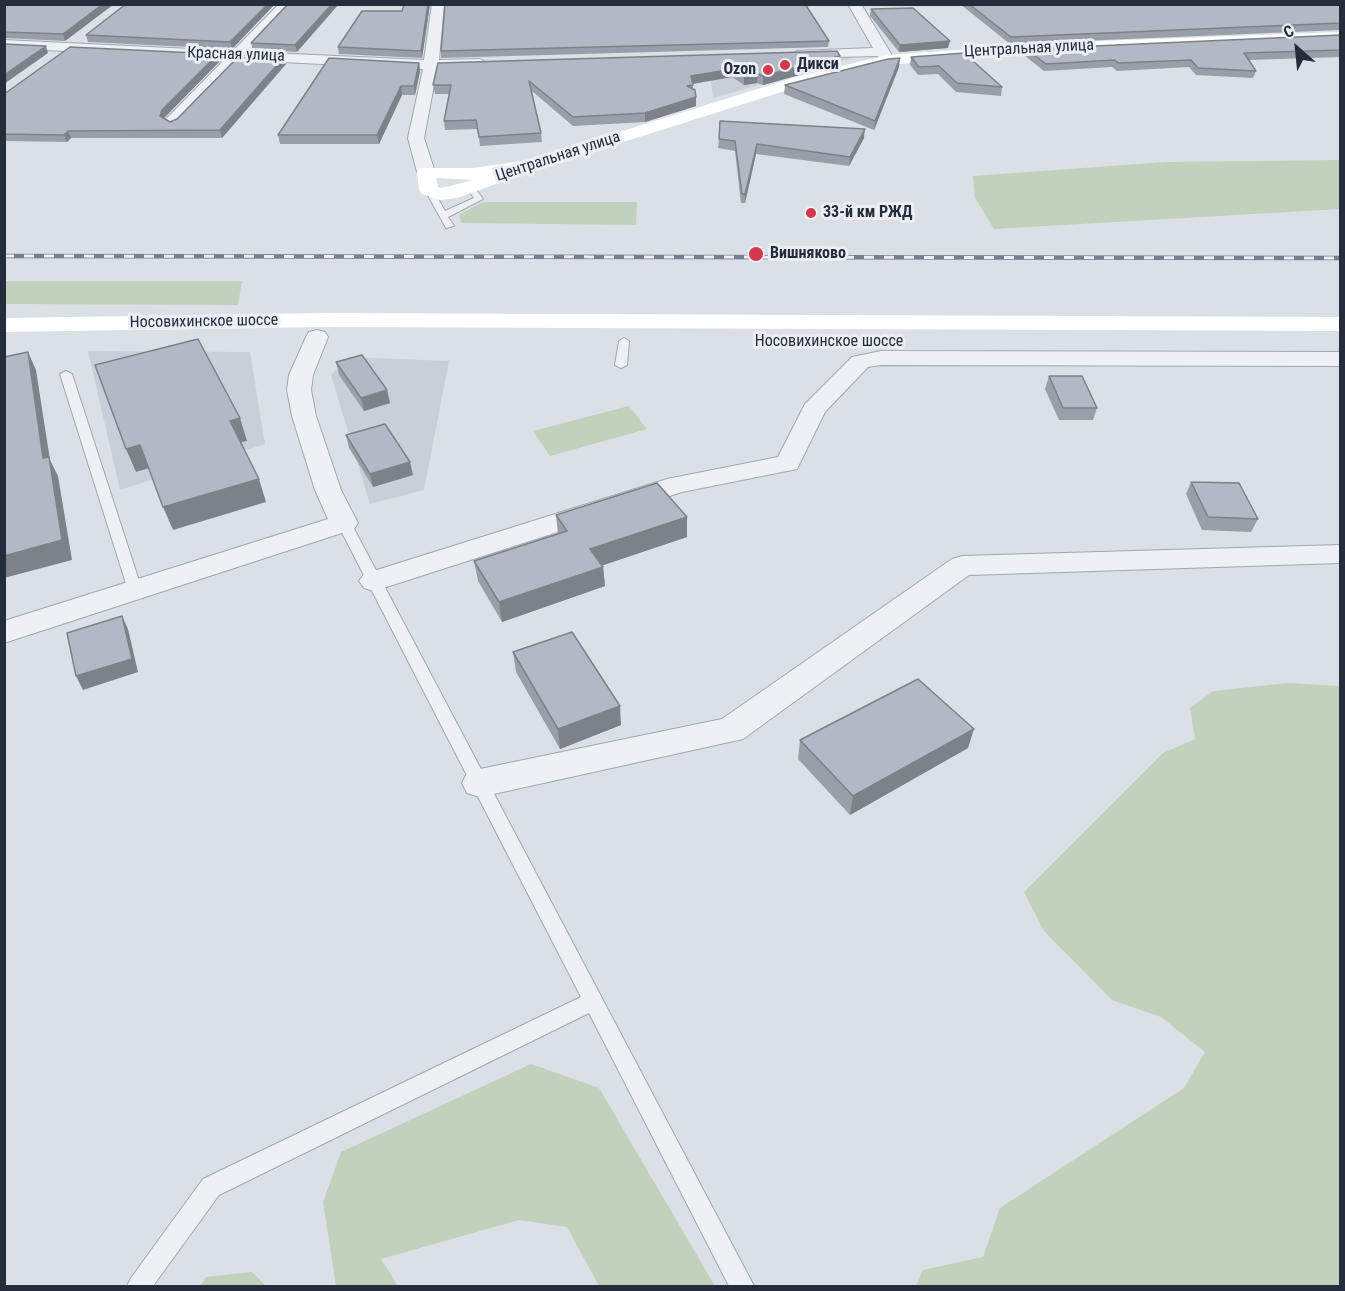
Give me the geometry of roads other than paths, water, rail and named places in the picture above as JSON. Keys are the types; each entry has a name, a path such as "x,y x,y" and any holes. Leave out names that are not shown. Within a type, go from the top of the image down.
{"main road":[{"name":"Центральная улица","path":"428,181 440,194 450,194 532,165 820,74 885,56 1341,36"},
{"path":"428,181 532,165"},
{"name":"Носовихинское шоссе","path":"4,325 321,328 1341,324"},
{"name":"Носовихинское шоссе","path":"321,328 374,340 1341,345"}],"street":[{"path":"172,122 286,4"},
{"path":"428,181 416,138 431,65 438,4"},
{"path":"854,4 885,56"},
{"path":"53,60 85,37"},
{"name":"Красная улица","path":"4,44 69,49 238,54 431,65 489,63"},
{"path":"788,55 885,56"},
{"path":"4,632 344,523 328,490 304,416 299,390 301,375 321,328"},
{"path":"374,581 676,485 788,463 814,409 860,362 881,358 1341,359"},
{"path":"480,783 731,730 962,566 1341,554"}],"lane":[{"path":"428,181 449,226"},
{"path":"443,216 479,199 470,187"},
{"path":"621,365 624,341"},
{"path":"66,374 135,590"},
{"path":"344,523 742,1287"},
{"path":"139,1287 211,1187 594,1001"}],"railway":[{"path":"4,256 1340,258"}],"place":[{"name":"Дикси","path":"785,65"},
{"name":"Ozon","path":"768,70"},
{"name":"33-й км РЖД","path":"811,213"},
{"name":"Вишняково","path":"756,254"}]}
